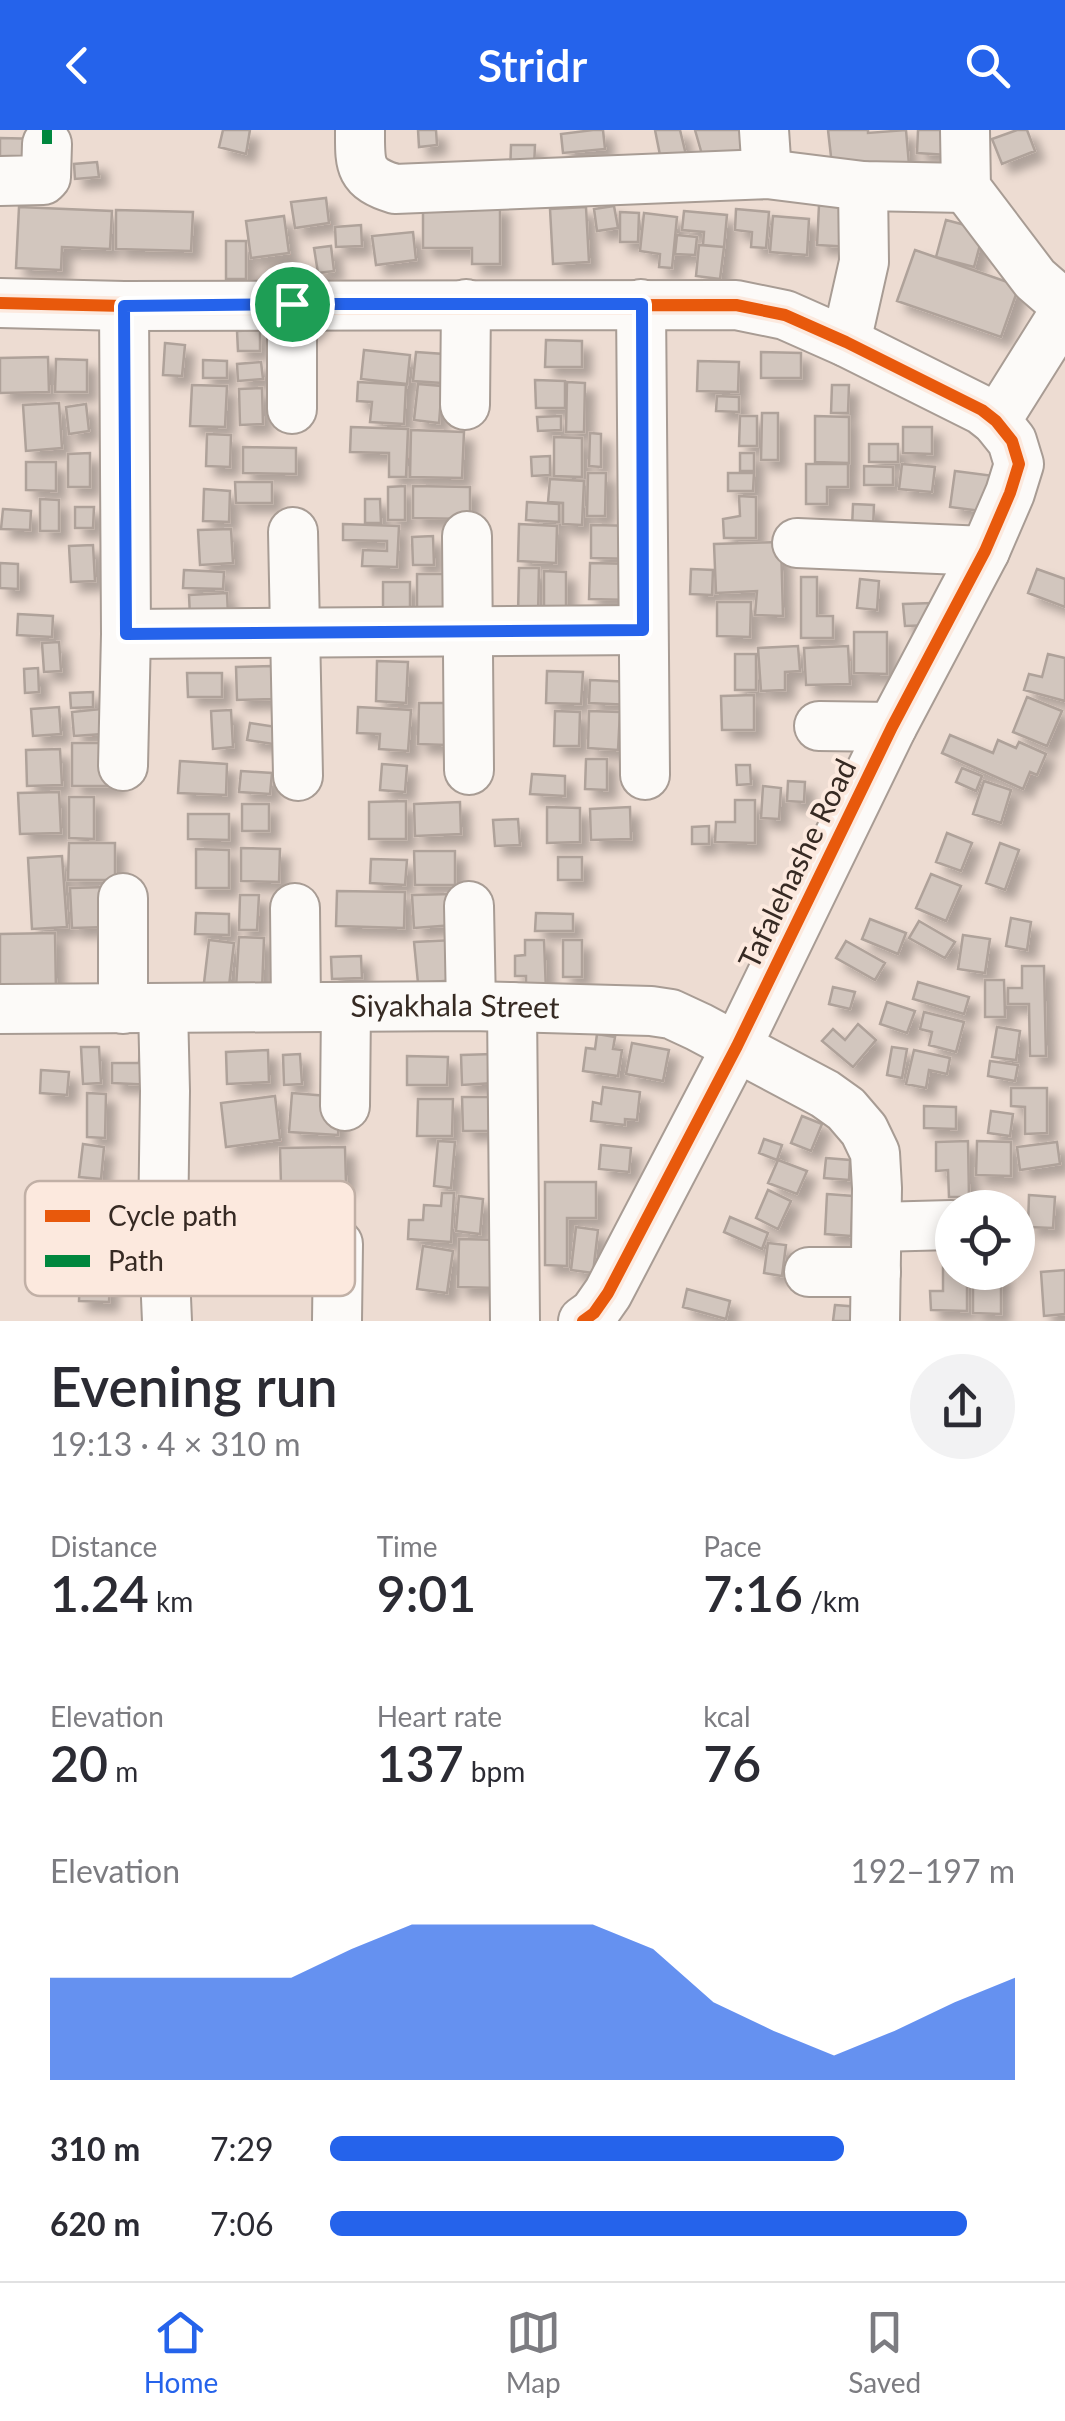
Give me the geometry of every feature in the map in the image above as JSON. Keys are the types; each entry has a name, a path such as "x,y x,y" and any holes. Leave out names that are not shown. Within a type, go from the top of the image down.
{"street":[{"path":"360,130 360,164 380,185 396,189 766,152 863,186 966,188"},
{"path":"0,304 736,305 785,315 846,342 982,410 996,421 1065,308 1035,279 966,188 965,130"},
{"path":"0,180 43,180 47,144"},
{"path":"846,342 864,262 863,186"},
{"path":"292,304 292,409"},
{"path":"464,405 466,304"},
{"path":"642,304 645,776"},
{"path":"123,766 124,306"},
{"name":"Tafalehashe Road","path":"583,1321 608,1293 737,1046 892,727 985,551 1018,464 1012,441 996,421"},
{"path":"293,532 298,776"},
{"path":"467,536 469,770"},
{"path":"796,544 985,551"},
{"path":"126,634 643,630"},
{"name":"Tafalehashe Road","path":"819,726 892,727"},
{"path":"122,898 143,1008 165,1091 163,1181"},
{"path":"468,906 514,1114 514,1321"},
{"path":"295,908 296,1007"},
{"name":"Siyakhala Street","path":"0,1008 492,1006 671,1014 825,1094 864,1130 876,1153 875,1321"},
{"path":"345,1106 346,1007"},
{"path":"809,1272 935,1231"},
{"path":"166,1296 167,1321"},
{"path":"337,1296 337,1321"}],"building":[{"path":"223,130 250,130 246,154 219,147"},
{"path":"418,130 436,130 437,145 419,147"},
{"path":"603,130 605,149 563,153 561,134"},
{"path":"655,130 680,130 686,155 661,160"},
{"path":"695,130 745,130 751,152 705,165"},
{"path":"828,130 906,130 909,165 833,174"},
{"path":"918,130 948,130 948,155 917,153"},
{"path":"1027,130 1035,151 1002,164 992,139"},
{"path":"0,138 43,139 43,173 0,173"},
{"path":"511,145 535,145 534,167 510,176"},
{"path":"97,162 99,177 75,179 74,164"},
{"path":"326,198 329,223 295,228 291,202"},
{"path":"423,205 500,205 500,264 472,264 472,248 423,248"},
{"path":"819,205 856,207 853,247 817,245"},
{"path":"614,206 618,228 597,231 594,209"},
{"path":"19,207 112,211 110,249 62,247 61,270 16,268"},
{"path":"586,207 589,262 553,264 550,209"},
{"path":"736,209 769,212 766,248 751,247 752,232 735,230"},
{"path":"116,210 193,212 191,251 116,249"},
{"path":"684,211 727,215 724,247 703,245 704,232 682,230"},
{"path":"620,212 639,213 638,242 620,242"},
{"path":"644,213 677,217 672,268 659,267 660,254 640,251"},
{"path":"284,216 289,253 251,258 246,221"},
{"path":"773,216 809,219 807,255 770,252"},
{"path":"946,220 984,230 974,267 936,257"},
{"path":"361,225 362,246 336,247 335,227"},
{"path":"413,232 416,260 376,265 372,236"},
{"path":"677,235 697,237 695,255 675,254"},
{"path":"226,241 246,241 246,279 226,279"},
{"path":"699,245 724,247 720,279 696,276"},
{"path":"331,246 334,271 318,273 314,248"},
{"path":"915,250 1019,286 1001,337 897,301"},
{"path":"260,330 260,351 238,351 237,331"},
{"path":"546,340 582,341 582,367 545,367"},
{"path":"165,343 185,345 182,376 163,375"},
{"path":"364,350 410,355 407,384 361,379"},
{"path":"416,352 444,354 442,383 413,381"},
{"path":"761,352 801,353 801,378 761,378"},
{"path":"48,357 49,392 0,393 0,358"},
{"path":"56,359 87,360 87,392 55,392"},
{"path":"203,360 227,361 227,378 203,378"},
{"path":"698,361 739,362 738,392 697,391"},
{"path":"261,362 263,379 238,381 237,364"},
{"path":"535,380 565,381 565,408 536,408"},
{"path":"358,382 406,385 404,424 370,422 372,402 357,401"},
{"path":"567,382 585,383 584,432 566,432"},
{"path":"418,384 442,386 439,423 414,420"},
{"path":"192,385 227,386 225,427 190,426"},
{"path":"832,385 849,385 848,413 831,413"},
{"path":"262,388 263,424 240,425 239,389"},
{"path":"717,396 739,397 739,412 716,411"},
{"path":"59,403 62,448 26,451 23,405"},
{"path":"86,404 89,431 69,434 66,407"},
{"path":"762,413 778,413 778,460 761,460"},
{"path":"561,416 561,430 538,431 537,417"},
{"path":"740,416 757,416 757,446 739,446"},
{"path":"815,416 849,417 849,463 815,462"},
{"path":"351,427 408,429 406,477 389,477 389,453 350,452"},
{"path":"903,427 932,427 932,454 903,453"},
{"path":"411,430 464,432 462,478 410,477"},
{"path":"590,433 601,434 601,467 589,466"},
{"path":"207,434 231,435 230,467 206,466"},
{"path":"554,437 582,438 582,477 554,476"},
{"path":"869,444 898,444 898,462 869,462"},
{"path":"243,447 296,448 296,474 243,473"},
{"path":"90,453 90,487 68,487 68,454"},
{"path":"740,453 754,453 754,471 740,471"},
{"path":"550,456 550,475 532,476 531,457"},
{"path":"26,462 56,462 56,491 26,490"},
{"path":"806,464 848,464 848,487 827,487 827,504 806,504"},
{"path":"902,464 935,467 932,492 899,489"},
{"path":"864,466 893,467 893,485 864,485"},
{"path":"955,471 994,476 989,512 950,507"},
{"path":"588,473 606,473 605,516 587,516"},
{"path":"728,473 754,473 753,491 728,491"},
{"path":"550,479 584,481 582,525 563,524 563,503 548,502"},
{"path":"235,482 272,482 272,503 236,503"},
{"path":"405,486 405,520 388,520 388,487"},
{"path":"413,486 470,487 470,519 413,518"},
{"path":"204,489 230,491 229,522 203,521"},
{"path":"739,496 756,497 756,538 724,538 723,519 740,516"},
{"path":"40,499 59,500 59,531 40,531"},
{"path":"365,499 380,499 381,523 365,523"},
{"path":"527,502 559,504 559,522 526,520"},
{"path":"853,504 874,505 873,528 852,528"},
{"path":"75,507 94,507 93,528 75,528"},
{"path":"3,509 31,511 30,530 1,529"},
{"path":"343,524 399,526 397,567 362,566 363,550 387,551 387,541 343,540"},
{"path":"519,524 557,526 556,563 518,561"},
{"path":"591,525 639,526 638,559 591,558"},
{"path":"231,529 233,563 200,565 198,530"},
{"path":"433,536 434,565 413,565 412,537"},
{"path":"781,542 783,616 755,615 757,591 716,593 714,544"},
{"path":"93,545 95,581 71,582 69,546"},
{"path":"0,563 18,564 18,589 0,588"},
{"path":"590,563 633,564 633,600 589,599"},
{"path":"519,568 539,568 538,616 518,615"},
{"path":"691,569 713,570 712,595 690,594"},
{"path":"1037,569 1065,579 1065,607 1028,593"},
{"path":"184,570 224,572 223,589 183,588"},
{"path":"544,571 566,572 566,617 544,617"},
{"path":"417,574 449,574 449,614 417,613"},
{"path":"801,577 817,577 817,616 833,616 833,638 801,638"},
{"path":"860,579 879,581 877,610 857,608"},
{"path":"383,582 410,582 410,611 383,611"},
{"path":"227,593 228,615 190,617 189,595"},
{"path":"717,602 751,602 750,637 717,636"},
{"path":"932,603 933,625 905,626 903,604"},
{"path":"18,614 53,616 52,637 17,635"},
{"path":"854,632 887,632 887,674 854,673"},
{"path":"59,642 61,671 44,672 42,643"},
{"path":"798,646 800,671 785,672 785,690 761,691 758,648"},
{"path":"848,646 850,684 806,685 804,648"},
{"path":"735,654 756,654 756,690 735,690"},
{"path":"1048,654 1065,658 1065,701 1024,690 1029,674 1042,677"},
{"path":"377,661 408,662 406,703 376,701"},
{"path":"272,666 273,699 237,700 236,667"},
{"path":"38,668 39,692 25,693 24,669"},
{"path":"547,671 583,672 581,704 546,703"},
{"path":"187,673 222,673 222,697 188,697"},
{"path":"590,680 633,682 632,705 589,703"},
{"path":"93,692 93,707 71,708 70,693"},
{"path":"754,695 754,730 722,730 721,696"},
{"path":"1027,697 1062,711 1047,746 1013,732"},
{"path":"419,703 448,703 447,745 418,744"},
{"path":"59,707 61,734 33,736 31,709"},
{"path":"358,707 411,710 408,751 379,749 380,734 357,733"},
{"path":"101,709 103,734 74,736 72,712"},
{"path":"231,710 233,747 213,749 211,711"},
{"path":"555,711 580,712 579,746 554,746"},
{"path":"589,711 620,712 618,750 588,748"},
{"path":"250,723 296,730 293,747 247,740"},
{"path":"950,735 993,753 998,740 1016,748 1019,742 1046,754 1037,775 1030,772 1023,789 942,753"},
{"path":"72,743 117,743 117,786 72,786"},
{"path":"60,749 62,785 27,786 26,750"},
{"path":"586,759 607,759 607,790 585,789"},
{"path":"180,761 227,764 226,795 178,793"},
{"path":"382,764 407,766 405,792 380,790"},
{"path":"736,765 750,765 751,784 737,785"},
{"path":"962,768 982,776 976,791 956,782"},
{"path":"241,771 272,773 270,794 239,792"},
{"path":"532,774 565,776 565,796 530,794"},
{"path":"788,781 805,782 804,802 787,801"},
{"path":"984,781 1011,790 1001,823 973,814"},
{"path":"763,786 781,788 779,819 761,818"},
{"path":"59,792 61,833 20,834 18,793"},
{"path":"69,797 94,797 94,839 69,838"},
{"path":"735,800 755,800 755,843 715,842 716,822 735,822"},
{"path":"406,801 406,839 369,839 369,802"},
{"path":"460,802 461,834 415,836 414,804"},
{"path":"242,804 269,804 269,831 242,831"},
{"path":"547,807 580,808 580,842 547,843"},
{"path":"630,807 631,839 591,840 590,809"},
{"path":"188,814 229,814 229,840 188,839"},
{"path":"518,819 520,845 495,846 493,820"},
{"path":"709,826 709,844 692,844 692,827"},
{"path":"947,833 972,843 961,871 936,862"},
{"path":"69,843 115,843 115,880 68,880"},
{"path":"1000,843 1019,850 1005,890 986,883"},
{"path":"241,848 280,849 279,882 241,881"},
{"path":"196,849 229,850 229,888 196,888"},
{"path":"414,851 455,851 455,885 415,885"},
{"path":"62,856 67,927 32,929 28,858"},
{"path":"558,857 582,857 582,880 558,880"},
{"path":"371,859 407,860 405,885 370,883"},
{"path":"931,874 961,886 946,921 916,908"},
{"path":"107,887 108,927 72,928 70,888"},
{"path":"337,891 405,892 404,928 336,926"},
{"path":"452,894 454,925 414,928 412,895"},
{"path":"240,895 259,895 257,930 239,930"},
{"path":"196,913 229,914 229,935 195,934"},
{"path":"536,913 573,914 573,931 535,931"},
{"path":"1011,918 1031,922 1027,950 1006,946"},
{"path":"870,919 906,933 898,954 862,939"},
{"path":"919,921 955,942 945,958 909,938"},
{"path":"55,933 56,992 0,992 0,934"},
{"path":"963,935 990,939 985,973 958,969"},
{"path":"239,937 264,938 262,990 236,988"},
{"path":"209,940 234,943 229,986 204,983"},
{"path":"454,940 457,980 418,983 414,942"},
{"path":"525,940 544,940 546,991 526,991 526,976 515,976 515,956 525,955"},
{"path":"563,940 582,940 582,977 563,977"},
{"path":"846,941 885,963 875,980 836,958"},
{"path":"361,956 362,978 332,979 331,957"},
{"path":"1022,966 1044,966 1046,1056 1030,1056 1029,1004 1008,1004 1008,988 1022,988"},
{"path":"985,980 1004,980 1005,1017 985,1017"},
{"path":"918,982 969,997 964,1014 913,999"},
{"path":"833,987 855,992 850,1009 829,1004"},
{"path":"887,1002 915,1011 907,1033 880,1024"},
{"path":"924,1012 964,1022 956,1052 929,1045 932,1032 920,1029"},
{"path":"858,1024 876,1040 853,1067 822,1041 833,1029 845,1040"},
{"path":"997,1027 1020,1031 1016,1060 992,1057"},
{"path":"597,1034 615,1037 613,1049 622,1050 618,1076 583,1071 586,1048 595,1049"},
{"path":"632,1043 669,1050 663,1081 626,1074"},
{"path":"140,1045 158,1045 155,1085 112,1083 112,1063 139,1063"},
{"path":"81,1047 99,1047 101,1083 83,1084"},
{"path":"892,1047 907,1049 902,1078 887,1075"},
{"path":"268,1050 269,1082 227,1084 226,1052"},
{"path":"914,1050 950,1058 947,1074 929,1070 926,1088 906,1084"},
{"path":"300,1054 302,1084 284,1085 283,1055"},
{"path":"493,1054 494,1083 462,1085 461,1055"},
{"path":"407,1056 448,1057 447,1085 407,1085"},
{"path":"990,1061 1018,1065 1015,1081 988,1076"},
{"path":"41,1070 69,1072 67,1095 40,1093"},
{"path":"603,1087 640,1092 637,1120 625,1119 625,1125 591,1121 593,1102 601,1104"},
{"path":"1011,1088 1047,1088 1047,1133 1025,1134 1025,1107 1011,1106"},
{"path":"87,1093 106,1094 105,1138 87,1137"},
{"path":"292,1093 340,1097 338,1135 289,1132"},
{"path":"275,1096 280,1140 226,1147 221,1103"},
{"path":"462,1097 497,1097 498,1131 463,1131"},
{"path":"418,1099 453,1099 452,1136 417,1136"},
{"path":"924,1106 956,1107 956,1129 924,1128"},
{"path":"991,1111 1013,1114 1010,1136 988,1133"},
{"path":"802,1116 822,1124 811,1151 791,1143"},
{"path":"764,1139 782,1145 777,1160 759,1153"},
{"path":"438,1141 455,1142 451,1188 434,1186"},
{"path":"968,1141 969,1190 949,1190 948,1170 936,1171 936,1142"},
{"path":"977,1141 1011,1142 1011,1176 976,1175"},
{"path":"1057,1142 1060,1164 1020,1170 1017,1147"},
{"path":"83,1144 104,1147 101,1179 79,1177"},
{"path":"601,1145 631,1148 629,1172 599,1169"},
{"path":"345,1147 346,1181 281,1181 280,1148"},
{"path":"826,1158 850,1160 849,1180 824,1178"},
{"path":"778,1160 807,1171 797,1194 768,1183"},
{"path":"545,1182 596,1182 596,1218 567,1218 567,1266 545,1265"},
{"path":"768,1190 791,1201 778,1229 756,1218"},
{"path":"442,1193 454,1193 451,1242 408,1239 409,1220 423,1220 424,1205 441,1206"},
{"path":"827,1194 853,1196 851,1236 825,1234"},
{"path":"1035,1195 1055,1197 1053,1228 1035,1227"},
{"path":"459,1196 483,1199 480,1234 456,1231"},
{"path":"730,1217 768,1233 762,1249 724,1232"},
{"path":"576,1227 598,1230 593,1273 571,1270"},
{"path":"459,1239 499,1240 497,1288 458,1287"},
{"path":"768,1243 786,1245 782,1276 764,1273"},
{"path":"423,1246 453,1251 447,1293 417,1289"},
{"path":"1065,1270 1065,1314 1044,1316 1041,1272"},
{"path":"687,1289 730,1301 726,1319 683,1307"},
{"path":"967,1290 967,1311 931,1310 930,1291"},
{"path":"973,1290 1001,1290 1001,1314 973,1313"},
{"path":"79,1296 109,1296 109,1302 79,1301"},
{"path":"835,1305 860,1307 859,1321 833,1321"}],"marked path":[{"path":"47,130 47,144"}],"cycle path":[{"path":"0,303 736,305 785,315 846,342 982,410 1012,441 1019,464 985,551 892,727 737,1046 608,1293 583,1321"}],"route":[{"path":"292,304 642,304 643,630 126,634 124,306 292,304"}]}
